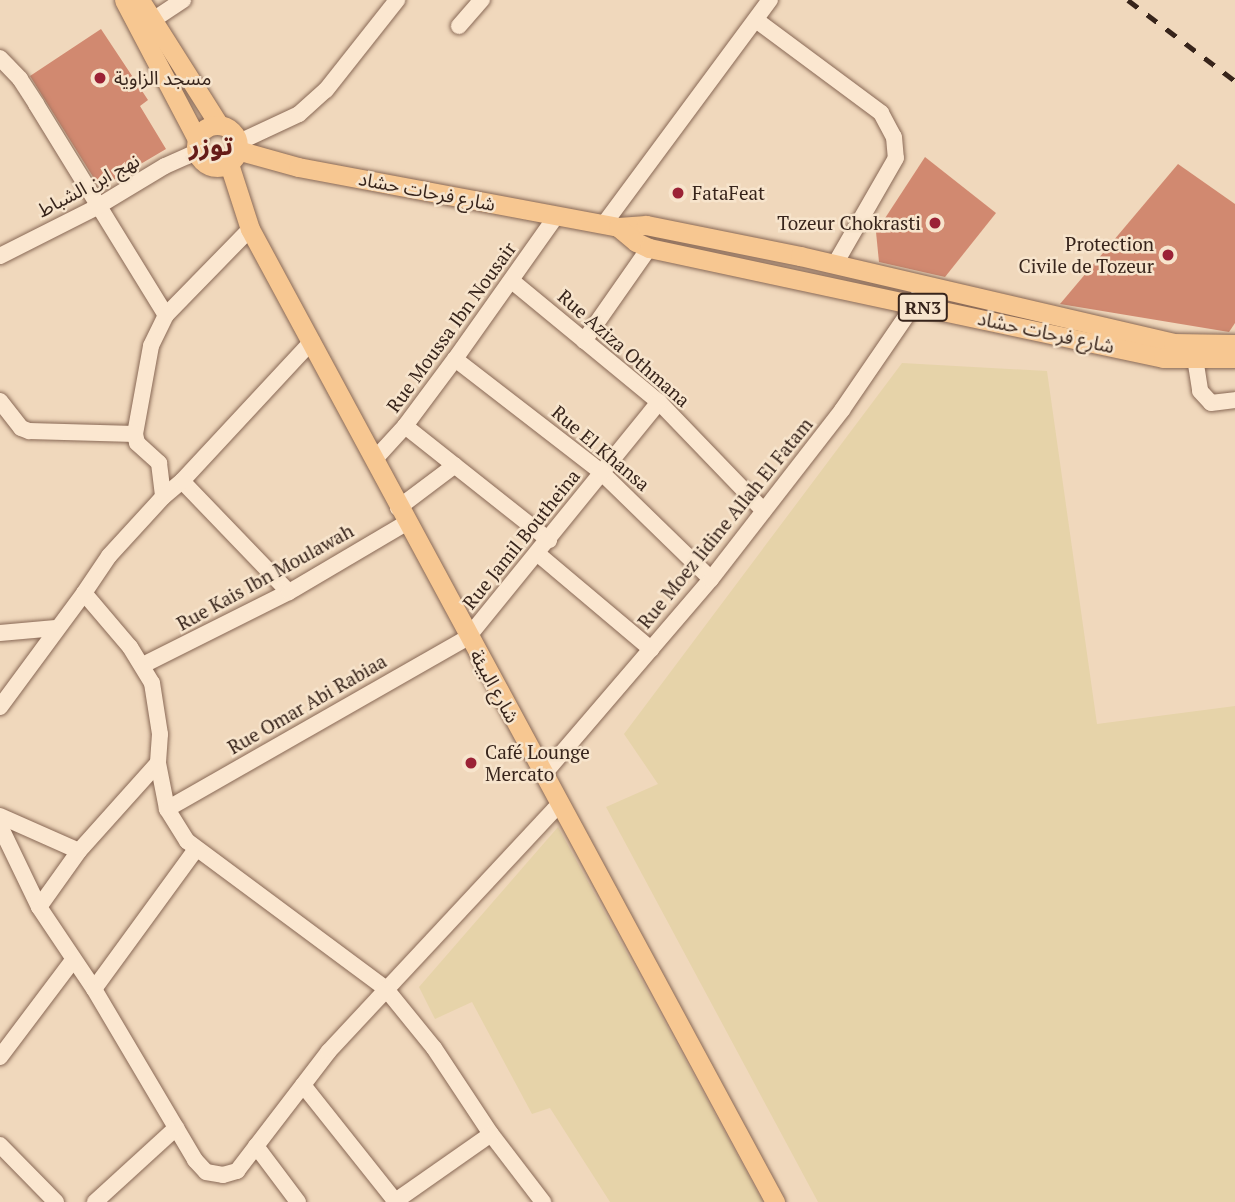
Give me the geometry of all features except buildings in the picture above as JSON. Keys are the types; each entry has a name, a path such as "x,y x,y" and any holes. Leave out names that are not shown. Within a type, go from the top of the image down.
{"main road":[{"name":"RN3","path":"124,0 145,26 219,125 230,131 234,152 209,166 197,145 145,26 140,0"},
{"path":"197,145 206,129 219,125"},
{"name":"شارع فرحات حشاد","path":"234,152 298,167 611,225 646,225 800,256 1173,343 1235,344"},
{"name":"شارع البيئة","path":"234,152 250,229 312,341 402,516 775,1202"},
{"name":"شارع فرحات حشاد","path":"611,225 649,248 1163,358 1235,358"},
{"path":"792,278 800,256"}],"street":[{"path":"145,26 183,0"},
{"path":"234,152 299,114 317,98 397,0"},
{"path":"459,26 482,0"},
{"path":"611,225 770,0"},
{"path":"756,20 881,113 894,137 896,158 835,264"},
{"path":"0,58 31,95 97,207 166,315"},
{"name":"نهج ابن الشباط","path":"0,256 97,207 197,145"},
{"name":"Rue Moussa Ibn Nousair","path":"374,460 405,426 557,215"},
{"path":"163,497 159,463 137,443 135,434 151,346 166,315 250,229"},
{"path":"584,341 649,248"},
{"name":"Rue Aziza Othmana","path":"512,281 659,402 764,511"},
{"name":"Rue Moez lidine Allah El Fatam","path":"543,775 711,579 764,511 842,410 915,305 924,285"},
{"path":"0,707 109,556 312,341"},
{"path":"1195,358 1200,391 1211,403 1235,400"},
{"name":"Rue El Khansa","path":"455,359 601,472 711,579"},
{"path":"0,401 21,428 29,431 135,434"},
{"name":"Rue Jamil Boutheina","path":"468,637 659,402"},
{"path":"405,426 549,540"},
{"name":"Rue Kais Ibn Moulawah","path":"143,665 289,592 402,516 455,465"},
{"path":"182,481 289,592"},
{"path":"538,554 651,649"},
{"path":"83,593 143,665 158,707 158,763 167,809 187,841 386,989 434,1048 491,1134 543,1202"},
{"path":"0,633 56,628"},
{"name":"Rue Omar Abi Rabiaa","path":"167,809 468,637"},
{"path":"39,906 79,851 158,763"},
{"path":"0,826 39,906 94,989 199,1167 215,1175 237,1171 303,1084 386,989 559,804"},
{"path":"0,816 79,851"},
{"path":"94,989 195,849"},
{"path":"0,1056 73,960"},
{"path":"303,1084 395,1202 491,1134"},
{"path":"95,1202 176,1128"},
{"path":"0,1144 56,1202"},
{"path":"256,1146 298,1202"}],"shaded area":[{"path":"902,363 1047,371 1097,724 1235,706 1235,1202 818,1202 606,807 658,784 624,734"},
{"path":"558,827 763,1202 610,1202 550,1108 532,1114 472,1002 435,1019 419,987"}],"railway":[{"path":"1128,0 1235,81"}],"place":[{"name":"مسجد الزاوية","path":"100,78"},
{"name":"FataFeat","path":"678,193"},
{"name":"Tozeur Chokrasti","path":"935,223"},
{"name":"Protection Civile de Tozeur","path":"1168,255"},
{"name":"Café Lounge Mercato","path":"471,763"}],"district":[{"name":"توزر","path":"211,146"}]}
